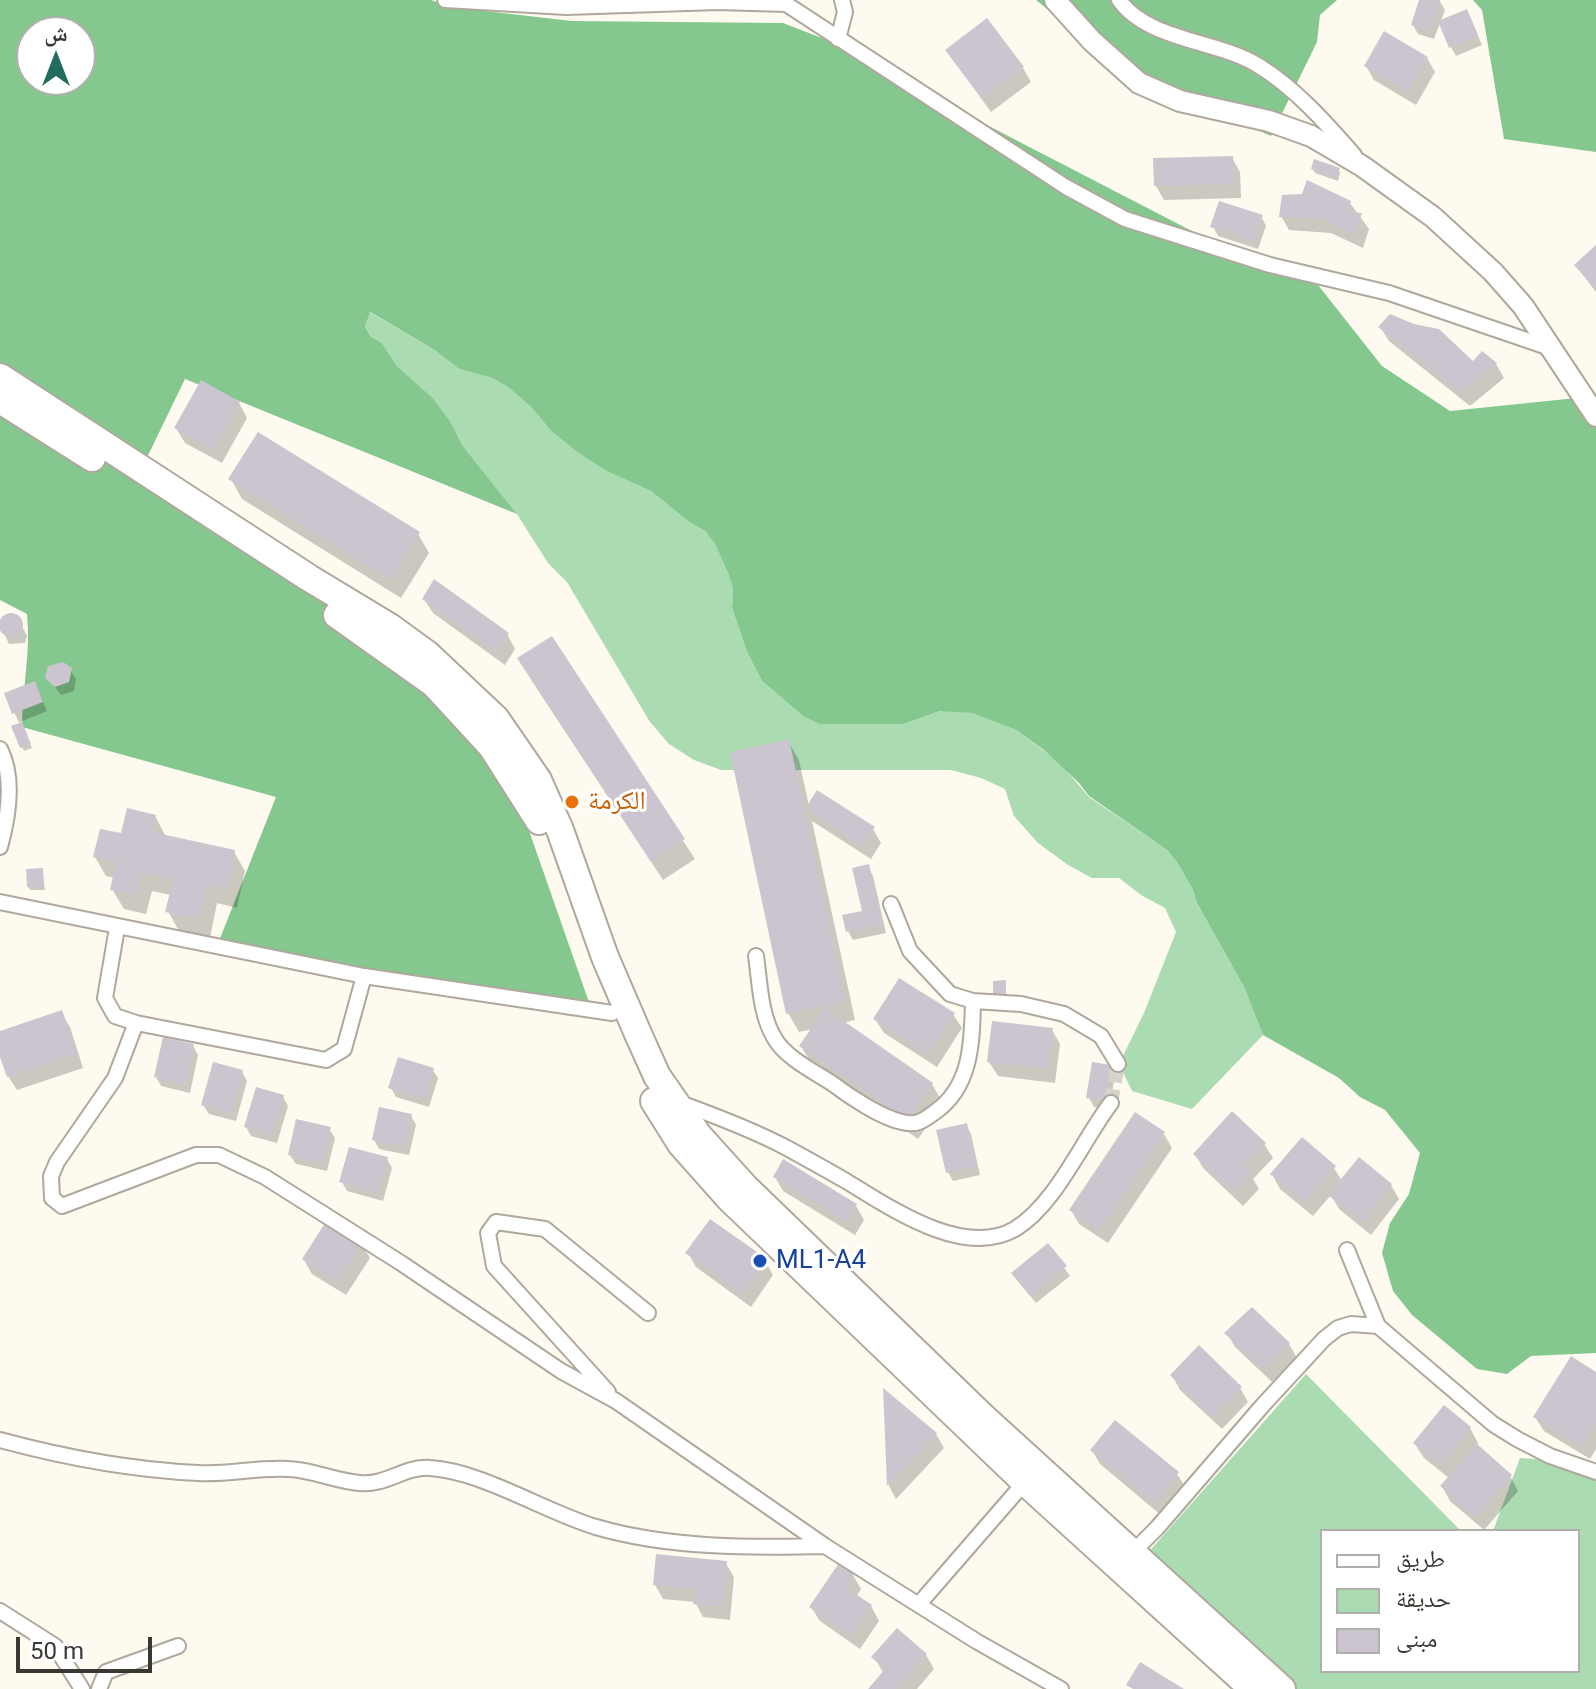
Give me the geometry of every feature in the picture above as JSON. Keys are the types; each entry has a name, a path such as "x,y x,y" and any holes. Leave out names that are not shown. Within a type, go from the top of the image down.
{"highway":[{"path":"0,377 309,578 390,627 427,654 496,719 538,780 560,830 605,957 651,1063 672,1100 698,1135 745,1187 982,1416 1282,1689"},
{"path":"0,400 364,632 434,684 492,747 533,809 561,868 612,1013 655,1104 681,1144 730,1199 1025,1482 1253,1689"}],"main road":[{"path":"1055,0 1092,41 1139,83 1180,101 1269,121 1311,136 1362,166 1433,217 1493,272 1523,306 1596,416"}],"street":[{"path":"445,0 566,7 783,2 1066,187 1125,219 1270,265 1389,293 1550,348"},
{"path":"838,39 845,12 842,0"},
{"path":"1119,0 1134,16 1155,28 1225,50 1258,65 1327,124 1362,166"},
{"path":"0,749 7,773 8,800 0,847"},
{"path":"0,902 364,976 612,1013"},
{"path":"891,904 910,951 950,994 973,1001 1021,1004 1064,1014 1101,1036 1118,1064"},
{"path":"117,928 105,998 115,1016 136,1023 326,1060 344,1049 364,976"},
{"path":"756,956 767,1023 776,1042 850,1097 901,1122 919,1124 941,1108 957,1090 966,1070 972,1042 973,1001"},
{"path":"136,1023 115,1078 84,1119 51,1176 52,1198 62,1206 196,1155 219,1155 265,1177 401,1263 561,1371 616,1401 825,1546 976,1641 1061,1689"},
{"path":"672,1100 784,1147 894,1212 959,1236 992,1236 1013,1229 1033,1213 1069,1171 1092,1128 1111,1103"},
{"path":"616,1401 494,1266 488,1233 496,1222 545,1229 648,1313"},
{"path":"1347,1250 1378,1326 1493,1424 1550,1456 1596,1472"},
{"path":"1133,1552 1324,1339 1338,1328 1351,1324 1378,1326"},
{"path":"0,1440 40,1450 157,1469 200,1473 291,1469 313,1471 358,1483 378,1483 428,1467 474,1479 596,1527 690,1543 766,1548 825,1546"},
{"path":"919,1604 1025,1482"},
{"path":"0,1611 55,1646 82,1689"},
{"path":"99,1689 106,1672 178,1646"}],"green space":[{"path":"0,0 431,0 450,7 572,21 783,23 840,45 927,94 1217,244 1303,266 1382,366 1450,411 1596,396 1596,1353 1531,1356 1507,1374 1477,1369 1412,1315 1393,1291 1382,1253 1390,1223 1409,1194 1420,1153 1385,1110 1360,1097 1339,1078 1263,1035 1244,987 1197,903 1193,890 1167,850 1089,796 1044,750 1016,730 972,713 940,711 904,724 820,724 803,716 762,681 747,652 732,608 733,589 728,573 715,544 705,531 651,491 606,471 577,452 551,431 532,408 508,387 492,378 459,369 436,351 370,312 365,326 370,336 382,343 397,366 433,398 463,446 517,514 185,379 138,476 165,490 490,719 591,1008 217,946 276,797 22,727 27,614 0,600"},
{"path":"1036,0 1337,0 1320,15 1317,42 1271,136 1127,74"},
{"path":"1473,0 1596,0 1596,152 1504,139 1482,10"},
{"path":"369,312 436,351 459,369 492,378 508,387 532,408 551,431 577,452 606,471 651,491 705,531 715,544 728,573 733,589 732,608 747,652 762,681 803,716 904,724 940,711 972,713 1016,730 1058,761 1089,797 1167,850 1177,862 1244,987 1263,1035 1192,1109 1132,1091 1119,1064 1144,1013 1176,932 1165,908 1119,878 1092,878 1068,865 1038,843 1014,816 1005,789 981,778 951,770 721,770 694,760 669,744 650,722 567,582 548,563 517,514 463,446 450,421 433,398 397,366 382,343 370,336 365,326"},
{"path":"1306,1374 1459,1529 1320,1529 1320,1673 1580,1673 1580,1529 1494,1529 1520,1458 1596,1463 1596,1689 1293,1689 1146,1555"}],"building":[{"path":"1419,0 1440,0 1429,31 1411,25"},
{"path":"1467,9 1478,35 1449,48 1438,21"},
{"path":"987,18 1024,67 982,99 945,50"},
{"path":"1384,31 1428,57 1407,92 1364,66"},
{"path":"1233,156 1234,184 1154,186 1153,158"},
{"path":"1314,159 1340,168 1336,178 1311,169"},
{"path":"1307,180 1351,201 1347,211 1362,213 1355,235 1322,219 1279,217 1282,195 1302,194"},
{"path":"1219,201 1263,215 1254,241 1210,227"},
{"path":"1596,245 1596,289 1574,265"},
{"path":"1390,314 1414,324 1439,329 1473,361 1482,351 1497,363 1461,393 1378,327"},
{"path":"201,380 240,402 214,450 174,428"},
{"path":"258,432 420,532 390,580 228,479"},
{"path":"434,579 509,633 496,652 422,599"},
{"path":"11,613 22,620 23,625 16,636 11,637 0,630 -1,625 6,614"},
{"path":"552,636 685,839 651,862 517,658"},
{"path":"63,662 72,668 69,682 55,687 45,678 48,666"},
{"path":"35,681 43,702 12,714 4,693"},
{"path":"22,722 31,744 20,748 11,726"},
{"path":"789,739 845,1001 786,1014 730,752"},
{"path":"817,790 875,827 862,846 805,809"},
{"path":"127,808 156,815 152,832 235,850 227,889 207,885 199,919 165,912 173,880 141,873 136,895 110,890 116,862 93,857 100,829 121,833"},
{"path":"869,864 882,924 846,932 842,915 862,911 852,868"},
{"path":"43,868 44,887 27,887 26,869"},
{"path":"899,978 955,1013 928,1054 873,1019"},
{"path":"1006,980 1006,996 993,996 993,981"},
{"path":"825,1008 933,1083 907,1121 799,1046"},
{"path":"62,1010 77,1054 7,1077 0,1057 0,1031"},
{"path":"992,1021 1053,1028 1048,1069 987,1062"},
{"path":"163,1037 194,1044 185,1085 154,1077"},
{"path":"398,1057 434,1068 425,1099 388,1088"},
{"path":"213,1062 243,1070 231,1113 201,1105"},
{"path":"1092,1062 1111,1065 1105,1101 1086,1098"},
{"path":"256,1087 284,1095 272,1135 244,1127"},
{"path":"379,1107 412,1114 405,1147 372,1140"},
{"path":"1232,1111 1266,1143 1244,1166 1252,1174 1234,1193 1193,1154"},
{"path":"1135,1112 1165,1132 1099,1230 1069,1210"},
{"path":"296,1119 331,1127 323,1163 288,1155"},
{"path":"967,1123 977,1166 946,1173 936,1130"},
{"path":"1302,1137 1336,1166 1304,1203 1270,1174"},
{"path":"349,1147 388,1157 378,1193 339,1182"},
{"path":"1359,1157 1392,1184 1362,1222 1328,1195"},
{"path":"783,1159 857,1204 847,1222 773,1177"},
{"path":"710,1219 767,1259 743,1294 685,1253"},
{"path":"327,1220 363,1242 337,1282 302,1259"},
{"path":"1048,1243 1067,1266 1030,1296 1011,1273"},
{"path":"1252,1307 1290,1343 1263,1369 1224,1333"},
{"path":"1199,1345 1242,1387 1213,1417 1170,1375"},
{"path":"1571,1356 1596,1372 1596,1423 1581,1446 1533,1417"},
{"path":"883,1388 937,1433 887,1486"},
{"path":"1444,1405 1471,1427 1441,1465 1413,1443"},
{"path":"1115,1420 1179,1472 1154,1503 1090,1450"},
{"path":"1477,1444 1512,1475 1475,1517 1440,1486"},
{"path":"656,1554 727,1561 723,1606 693,1604 695,1589 653,1585"},
{"path":"839,1563 855,1573 845,1587 872,1605 851,1636 809,1607"},
{"path":"897,1628 927,1654 896,1689 868,1689 885,1669 871,1657"},
{"path":"1140,1662 1184,1689 1133,1689 1126,1685"}],"tunnel":[{"path":"1111,1103 1118,1064"}],"place":[{"name":"الكرمة","path":"572,802"},
{"name":"ML1-A4","path":"760,1261"}]}
